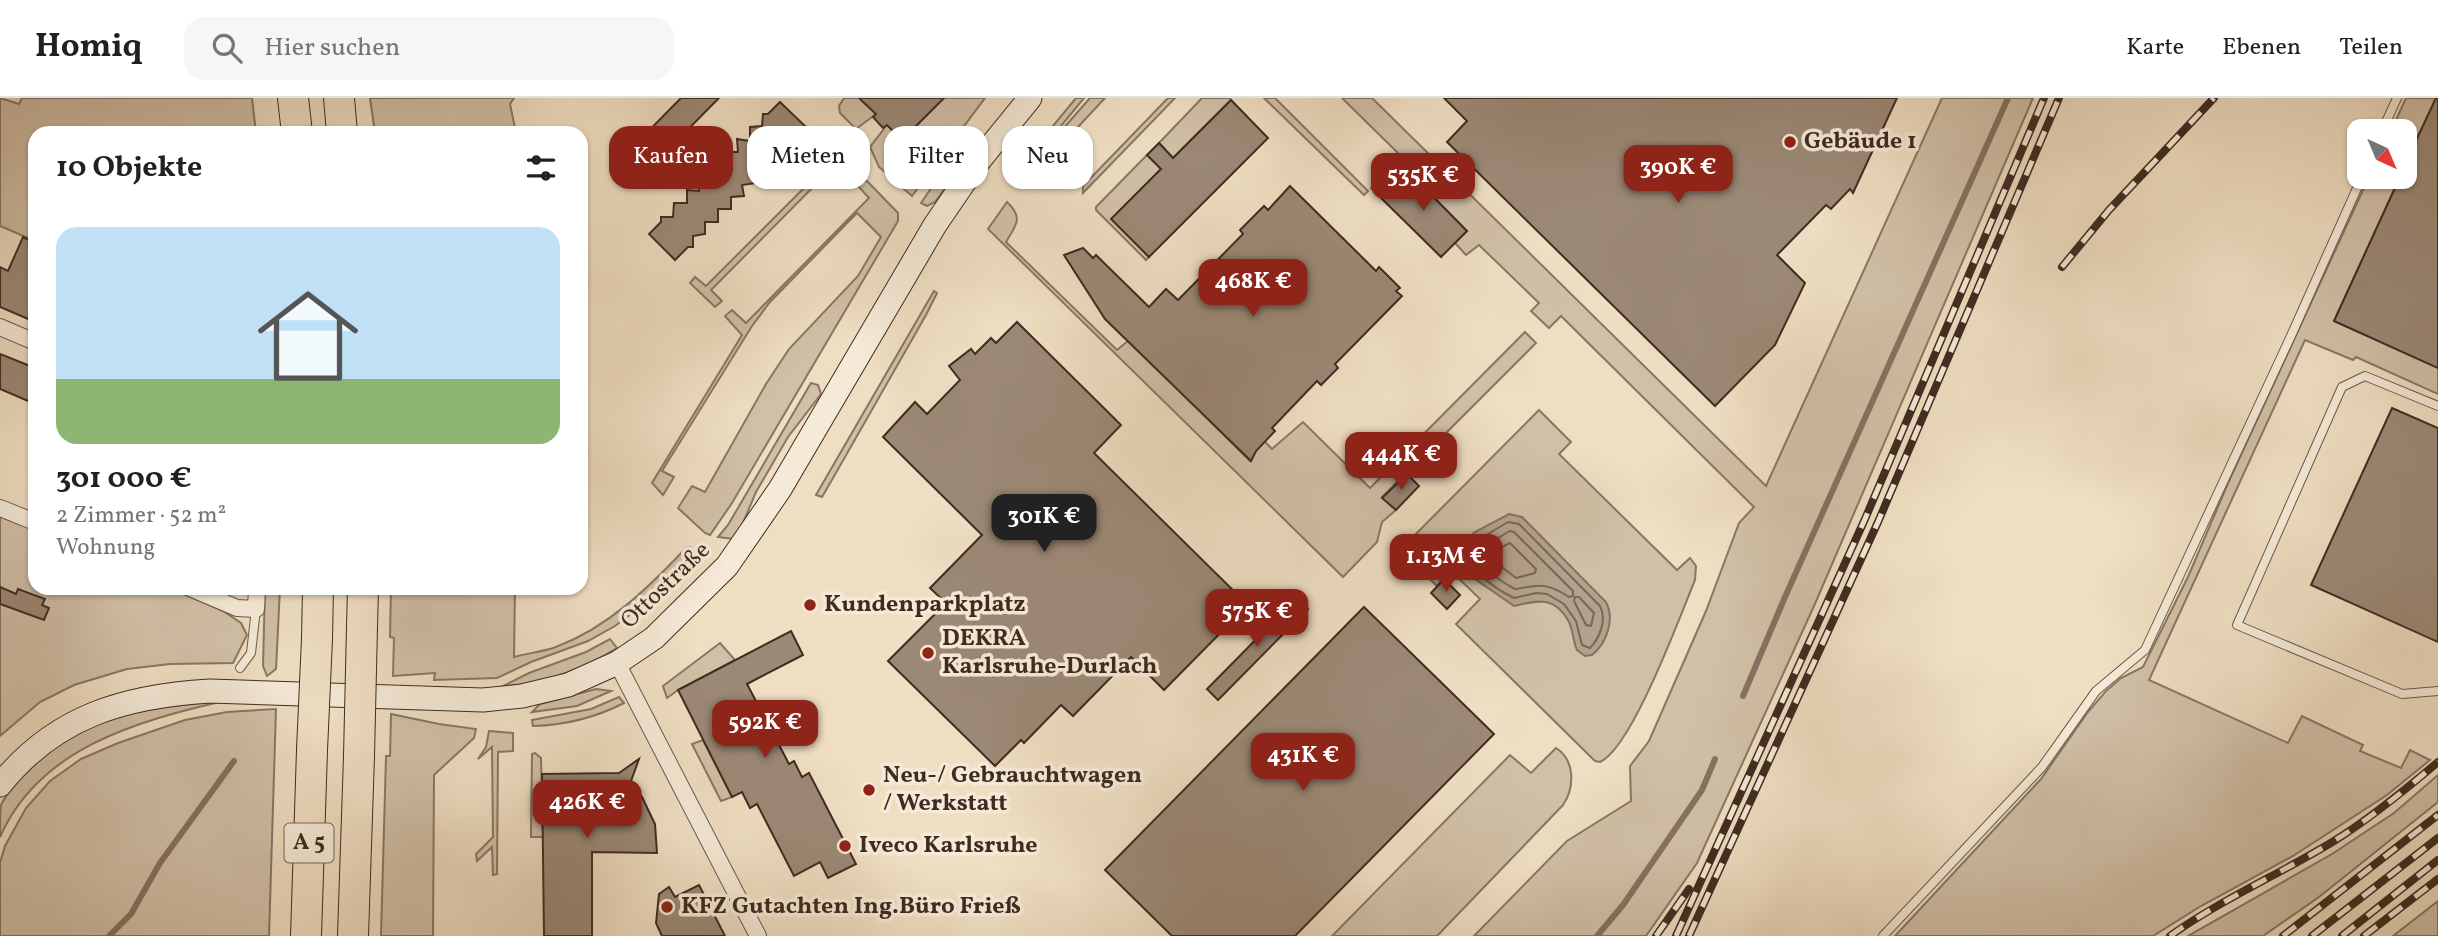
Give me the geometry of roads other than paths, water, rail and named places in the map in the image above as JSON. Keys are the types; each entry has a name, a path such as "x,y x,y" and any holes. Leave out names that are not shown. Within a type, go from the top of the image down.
{"highway":[{"path":"293,98 296,126"},
{"path":"339,98 341,126"},
{"name":"A 5","path":"306,936 318,595"},
{"name":"A 5","path":"353,936 363,595"}],"main road":[{"name":"Ottostraße","path":"0,785 27,756 61,729 99,711 135,700 209,691 483,700 523,696 568,685 617,663 654,638 737,554 780,489 935,225 978,162 1030,98"}],"street":[{"path":"0,327 28,339"},
{"path":"0,508 28,519"},
{"path":"206,595 237,608 256,609 257,595"},
{"path":"617,663 758,936"}],"lane":[{"path":"2387,119 2397,98"},
{"path":"1883,936 2042,767 2096,691 2145,650 2357,189"},
{"path":"2438,406 2365,376 2342,387 2237,625 2402,694 2438,691"},
{"path":"240,668 251,653 256,609"}],"water":[{"path":"1509,514 1522,517 1606,602 1610,616 1608,630 1602,644 1592,655 1585,656 1577,650 1569,622 1558,608 1545,602 1514,606 1475,579 1465,565 1463,541"}],"waterway":[{"path":"1743,696 2008,98"},
{"path":"1597,936 1623,905 1702,790 1715,759"},
{"path":"109,936 131,914 160,863 234,761"}],"railway":[{"path":"1676,936 1865,519 2044,98"},
{"path":"1689,936 1878,522 2059,98"},
{"path":"2062,267 2109,210 2214,98"},
{"path":"2170,936 2210,910 2348,832 2438,762"},
{"path":"2283,936 2438,815"},
{"path":"2312,936 2438,838"},
{"path":"2342,936 2438,860"},
{"path":"2364,936 2438,879"},
{"path":"1656,936 1689,889"}],"place":[{"name":"Gebäude 1","path":"1790,142"},
{"name":"Kundenparkplatz","path":"810,605"},
{"name":"DEKRA Karlsruhe-Durlach","path":"928,653"},
{"name":"Neu-/ Gebrauchtwagen / Werkstatt","path":"869,790"},
{"name":"Iveco Karlsruhe","path":"845,846"},
{"name":"KFZ Gutachten Ing.Büro Frieß","path":"667,907"}]}
